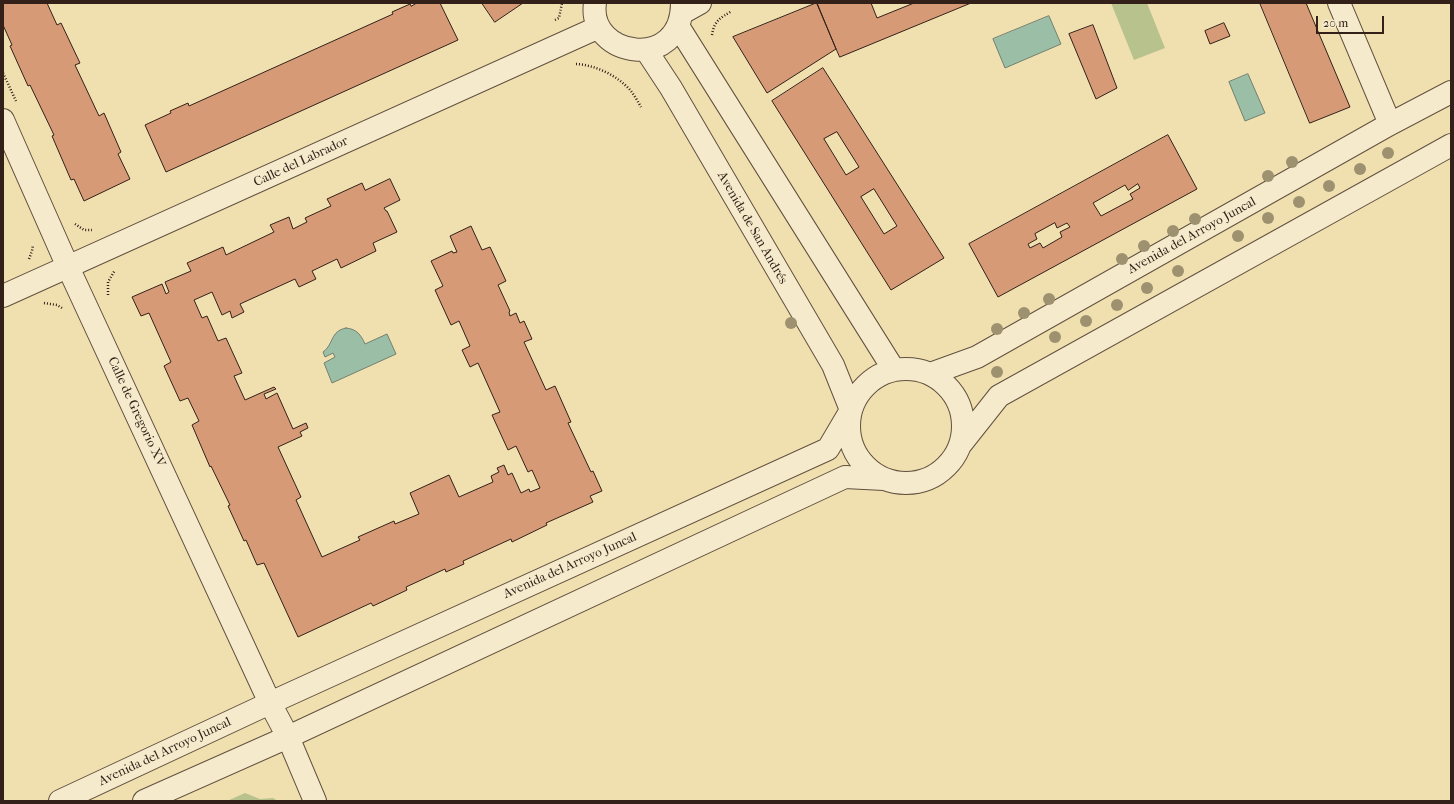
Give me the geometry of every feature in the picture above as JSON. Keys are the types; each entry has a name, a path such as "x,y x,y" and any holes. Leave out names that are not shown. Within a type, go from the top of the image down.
{"street":[{"path":"1339,3 1390,124"},
{"path":"596,10 608,38 619,46 632,50 646,50 659,46 670,38 686,11 894,370"},
{"name":"Calle del Labrador","path":"3,296 68,267 596,10"},
{"name":"Avenida de San Andrés","path":"646,50 675,95 833,365 851,410"},
{"name":"Avenida del Arroyo Juncal","path":"930,374 977,357 1390,124 1451,92"},
{"name":"Calle de Gregorio XV","path":"11,114 68,267 270,703"},
{"path":"144,801 288,737 845,477 884,479 903,483 922,481 938,473 952,460 961,444 999,396 1451,145"},
{"path":"884,479 870,470 859,458 852,443 849,426 851,410 856,398 863,388 877,377 894,370 912,369 930,374 944,383 955,395 962,411 964,427 961,444"},
{"name":"Avenida del Arroyo Juncal","path":"60,801 270,703 828,449 851,410"},
{"path":"270,703 288,737 315,801"}],"path":[{"path":"552,22 559,18 562,3"},
{"path":"712,37 712,30 717,20 732,11"},
{"path":"570,64 598,68 618,80 630,91 641,107"},
{"path":"3,73 11,114"},
{"path":"72,223 84,230 95,230"},
{"path":"28,263 33,243"},
{"path":"110,299 108,294 108,282 116,268"},
{"path":"40,304 45,303 57,305 67,312"}],"shaded area":[{"path":"1111,3 1147,3 1165,48 1134,60"},
{"path":"1049,16 1061,44 1005,68 993,39"},
{"path":"1248,74 1265,113 1245,121 1229,82"},
{"path":"346,328 358,333 365,344 387,334 396,354 332,383 324,363 335,357 333,353 325,357 323,352 337,332"},
{"path":"245,793 260,799 273,798 278,801 227,801"}],"building":[{"path":"3,3 47,3 57,25 61,23 80,63 75,65 99,116 104,113 121,152 118,154 130,179 84,201 74,179 71,180 52,136 54,135 30,85 28,86 10,46 12,45 3,25"},
{"path":"417,3 440,3 458,40 166,172 145,125 171,113 170,111 188,103 189,106 393,14 392,12 410,4 411,6"},
{"path":"482,3 523,3 495,22"},
{"path":"817,3 871,3 877,18 914,3 971,3 840,57"},
{"path":"817,3 836,49 767,93 733,37"},
{"path":"1260,3 1306,3 1350,107 1310,123"},
{"path":"1224,23 1230,36 1210,44 1205,31"},
{"path":"1093,25 1117,88 1096,99 1069,34"},
{"path":"823,68 944,258 891,290 772,101","holes":["837,132 859,167 846,175 824,139","874,189 897,226 884,234 861,197"]},
{"path":"1168,135 1197,189 998,297 969,244","holes":["1138,184 1140,188 1130,194 1133,199 1101,216 1093,203 1125,185 1128,190","1055,223 1057,228 1067,223 1070,227 1060,232 1062,237 1043,248 1040,243 1030,248 1028,244 1037,239 1035,234"]},
{"path":"390,179 400,200 384,208 387,211 397,232 373,243 376,251 341,268 337,259 312,271 316,279 299,287 295,279 240,304 244,312 232,318 230,311 222,315 212,292 194,300 202,318 207,316 218,341 226,338 242,373 234,376 245,400 274,387 276,389 264,394 266,399 277,393 293,429 306,423 308,428 300,432 302,436 278,447 301,497 296,500 322,557 360,540 358,537 394,521 395,524 419,514 410,493 449,475 459,497 493,482 491,476 499,472 497,468 504,465 508,475 512,473 521,493 529,489 530,492 540,488 532,470 528,472 516,446 508,450 492,415 500,412 478,363 470,367 462,350 470,346 459,321 451,325 435,290 443,286 431,261 452,251 453,253 457,252 450,236 471,226 482,250 490,247 506,281 498,285 510,311 510,316 516,313 520,323 524,321 532,339 524,342 546,390 555,386 571,422 568,423 591,472 593,471 602,491 590,496 593,502 546,523 547,525 512,542 511,539 463,561 464,564 446,572 445,569 406,587 407,590 373,606 371,603 298,637 264,563 257,565 246,540 244,541 228,506 230,505 211,466 210,467 192,425 199,421 188,398 180,401 164,366 171,362 149,313 141,316 132,297 162,284 166,294 169,292 165,282 191,271 187,263 223,247 226,255 274,232 270,225 289,217 293,229 307,222 305,218 331,206 327,199 362,183 365,190"}]}
